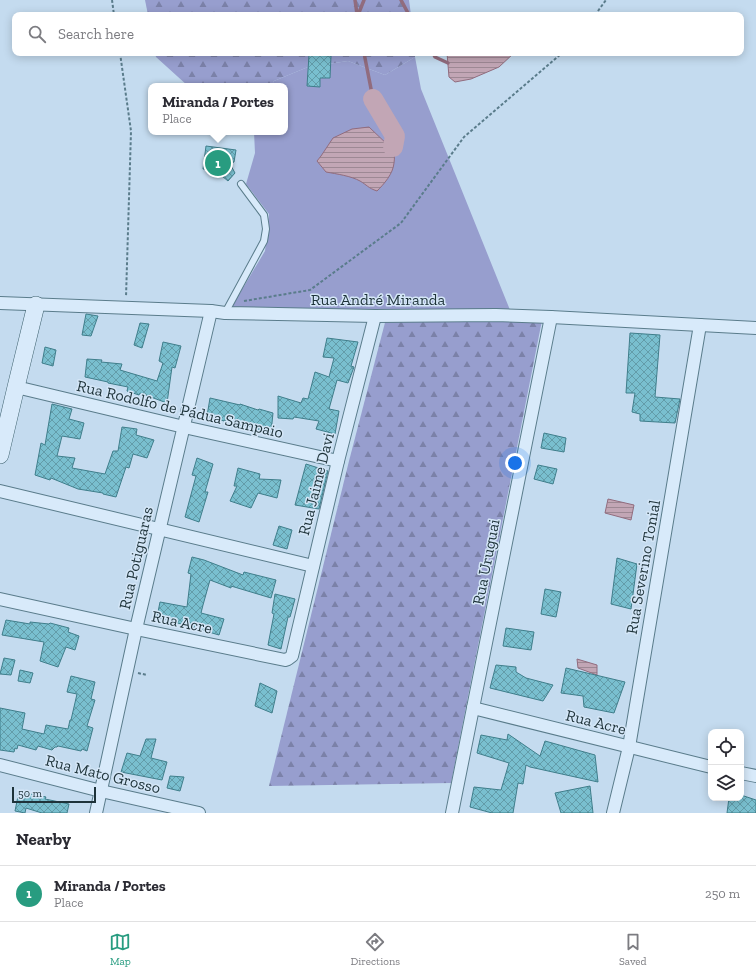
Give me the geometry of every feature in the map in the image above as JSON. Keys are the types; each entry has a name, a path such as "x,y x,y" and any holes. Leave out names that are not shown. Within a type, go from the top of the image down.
{"street":[{"name":"Rua André Miranda","path":"0,303 211,311 228,308 375,316 551,316 756,328"},
{"path":"0,455 36,305"},
{"name":"Rua Potiguaras","path":"96,813 136,629 211,311"},
{"name":"Rua Jaime Davi","path":"288,659 292,656 338,460 375,316"},
{"name":"Rua Uruguai","path":"452,813 551,316"},
{"name":"Rua Severino Tonial","path":"613,813 629,747 700,325"},
{"name":"Rua Rodolfo de Pádua Sampaio","path":"16,387 184,427 338,460"},
{"path":"0,491 313,566"},
{"name":"Rua Acre","path":"0,599 136,629 285,660 288,659"},
{"name":"Rua Acre","path":"474,708 708,766"},
{"name":"Rua Mato Grosso","path":"0,765 101,791 199,813"},
{"path":"744,774 756,776"}],"lane":[{"path":"228,308 264,241 266,229 264,215 241,184"}],"path":[{"path":"112,0 114,12"},
{"path":"597,12 606,0"},
{"path":"120,56 131,131 126,308"},
{"path":"228,308 310,290 401,223 464,137 558,56"}],"green space":[{"path":"145,0 409,0 411,12 147,12"},
{"path":"415,56 385,75 348,61 308,67 274,81 273,83 185,83 156,57"},
{"path":"415,57 421,89 510,310 388,311 231,308 265,251 269,214 246,184 255,153 254,135 288,135 288,83 273,83 274,81 308,67 348,61 385,75"},
{"path":"544,310 451,783 269,786 349,461 388,311"}],"shaded area":[{"path":"447,56 511,56 499,67 471,79 455,82 449,77"},
{"path":"369,127 391,148 393,147 394,153 392,171 377,191 360,181 344,175 326,172 317,161 333,138 352,129"},
{"path":"608,499 634,505 631,520 605,513"},
{"path":"577,659 597,665 597,675 578,668"}],"building":[{"path":"309,56 331,56 330,78 320,78 320,87 307,86"},
{"path":"206,146 236,150 234,162 230,164 235,173 228,181 216,171 203,169"},
{"path":"86,314 98,316 91,336 82,335"},
{"path":"140,323 149,324 142,348 134,345"},
{"path":"630,333 660,335 655,397 680,399 675,423 640,421 640,414 632,412 635,393 626,393"},
{"path":"327,338 358,342 351,366 354,367 348,383 337,380 329,409 339,411 335,434 316,429 319,421 294,417 293,419 278,418 278,396 301,403 303,398 308,399 315,372 329,377 334,358 323,357"},
{"path":"163,342 181,346 175,368 172,367 167,403 140,393 139,395 127,391 128,387 85,377 87,359 122,364 120,370 157,381 163,363 159,361"},
{"path":"45,347 56,350 53,366 42,363"},
{"path":"210,398 273,413 271,433 242,424 241,426 207,416"},
{"path":"52,404 72,409 69,419 84,423 80,439 62,436 57,456 75,458 72,468 105,474 113,451 118,451 122,427 137,429 136,435 154,440 147,458 133,454 129,468 126,467 116,497 103,493 78,489 51,478 50,480 35,475 41,443 45,445"},
{"path":"544,433 566,438 564,452 541,448"},
{"path":"197,458 213,464 205,492 208,492 199,522 185,517 196,476 192,475"},
{"path":"306,464 328,471 319,509 295,505"},
{"path":"538,465 557,469 553,484 534,479"},
{"path":"238,468 260,474 259,479 281,480 277,498 258,493 251,508 230,501 237,486 234,486"},
{"path":"279,526 292,530 287,549 273,545"},
{"path":"192,557 243,575 244,572 276,580 271,598 231,586 231,588 210,580 201,613 224,619 219,635 157,617 160,602 187,607 191,574 188,573"},
{"path":"617,558 637,564 631,609 611,604"},
{"path":"545,589 561,592 556,617 541,614"},
{"path":"275,594 295,599 290,617 288,617 281,649 268,645 274,614 272,613"},
{"path":"6,620 30,624 30,622 50,623 69,628 68,632 79,636 75,650 66,647 58,667 40,661 44,642 2,635"},
{"path":"506,628 534,632 531,650 503,646"},
{"path":"4,658 15,660 11,675 0,674"},
{"path":"496,665 516,667 516,672 526,678 553,685 543,701 490,688"},
{"path":"566,668 625,682 614,713 584,707 583,696 561,693"},
{"path":"20,670 33,673 30,683 18,681"},
{"path":"71,676 95,682 91,699 95,700 87,726 93,728 87,751 58,746 52,750 38,746 36,750 18,745 14,752 0,750 0,708 25,713 22,729 44,734 46,725 68,729 77,694 67,692"},
{"path":"260,683 277,691 272,713 255,706"},
{"path":"508,734 540,756 545,741 595,755 598,782 526,765 523,784 518,783 513,813 492,813 470,807 474,787 501,790 509,763 477,753 481,735 507,740"},
{"path":"146,739 156,739 151,758 167,762 162,780 121,772 127,753 140,756"},
{"path":"170,776 184,777 180,791 167,788"},
{"path":"590,786 593,813 561,813 555,793"},
{"path":"19,791 46,797 45,799 69,804 67,813 42,813 26,808 25,813 15,811"},
{"path":"744,796 756,800 756,813 727,813 729,801 744,801"}],"waterway":[{"path":"355,0 357,12"},
{"path":"359,12 364,0"},
{"path":"401,0 407,12"},
{"path":"365,56 373,99"},
{"path":"434,56 448,63"},
{"path":"373,99 395,136 393,147"}],"place":[{"name":"Miranda / Portes","path":"218,163"}]}
